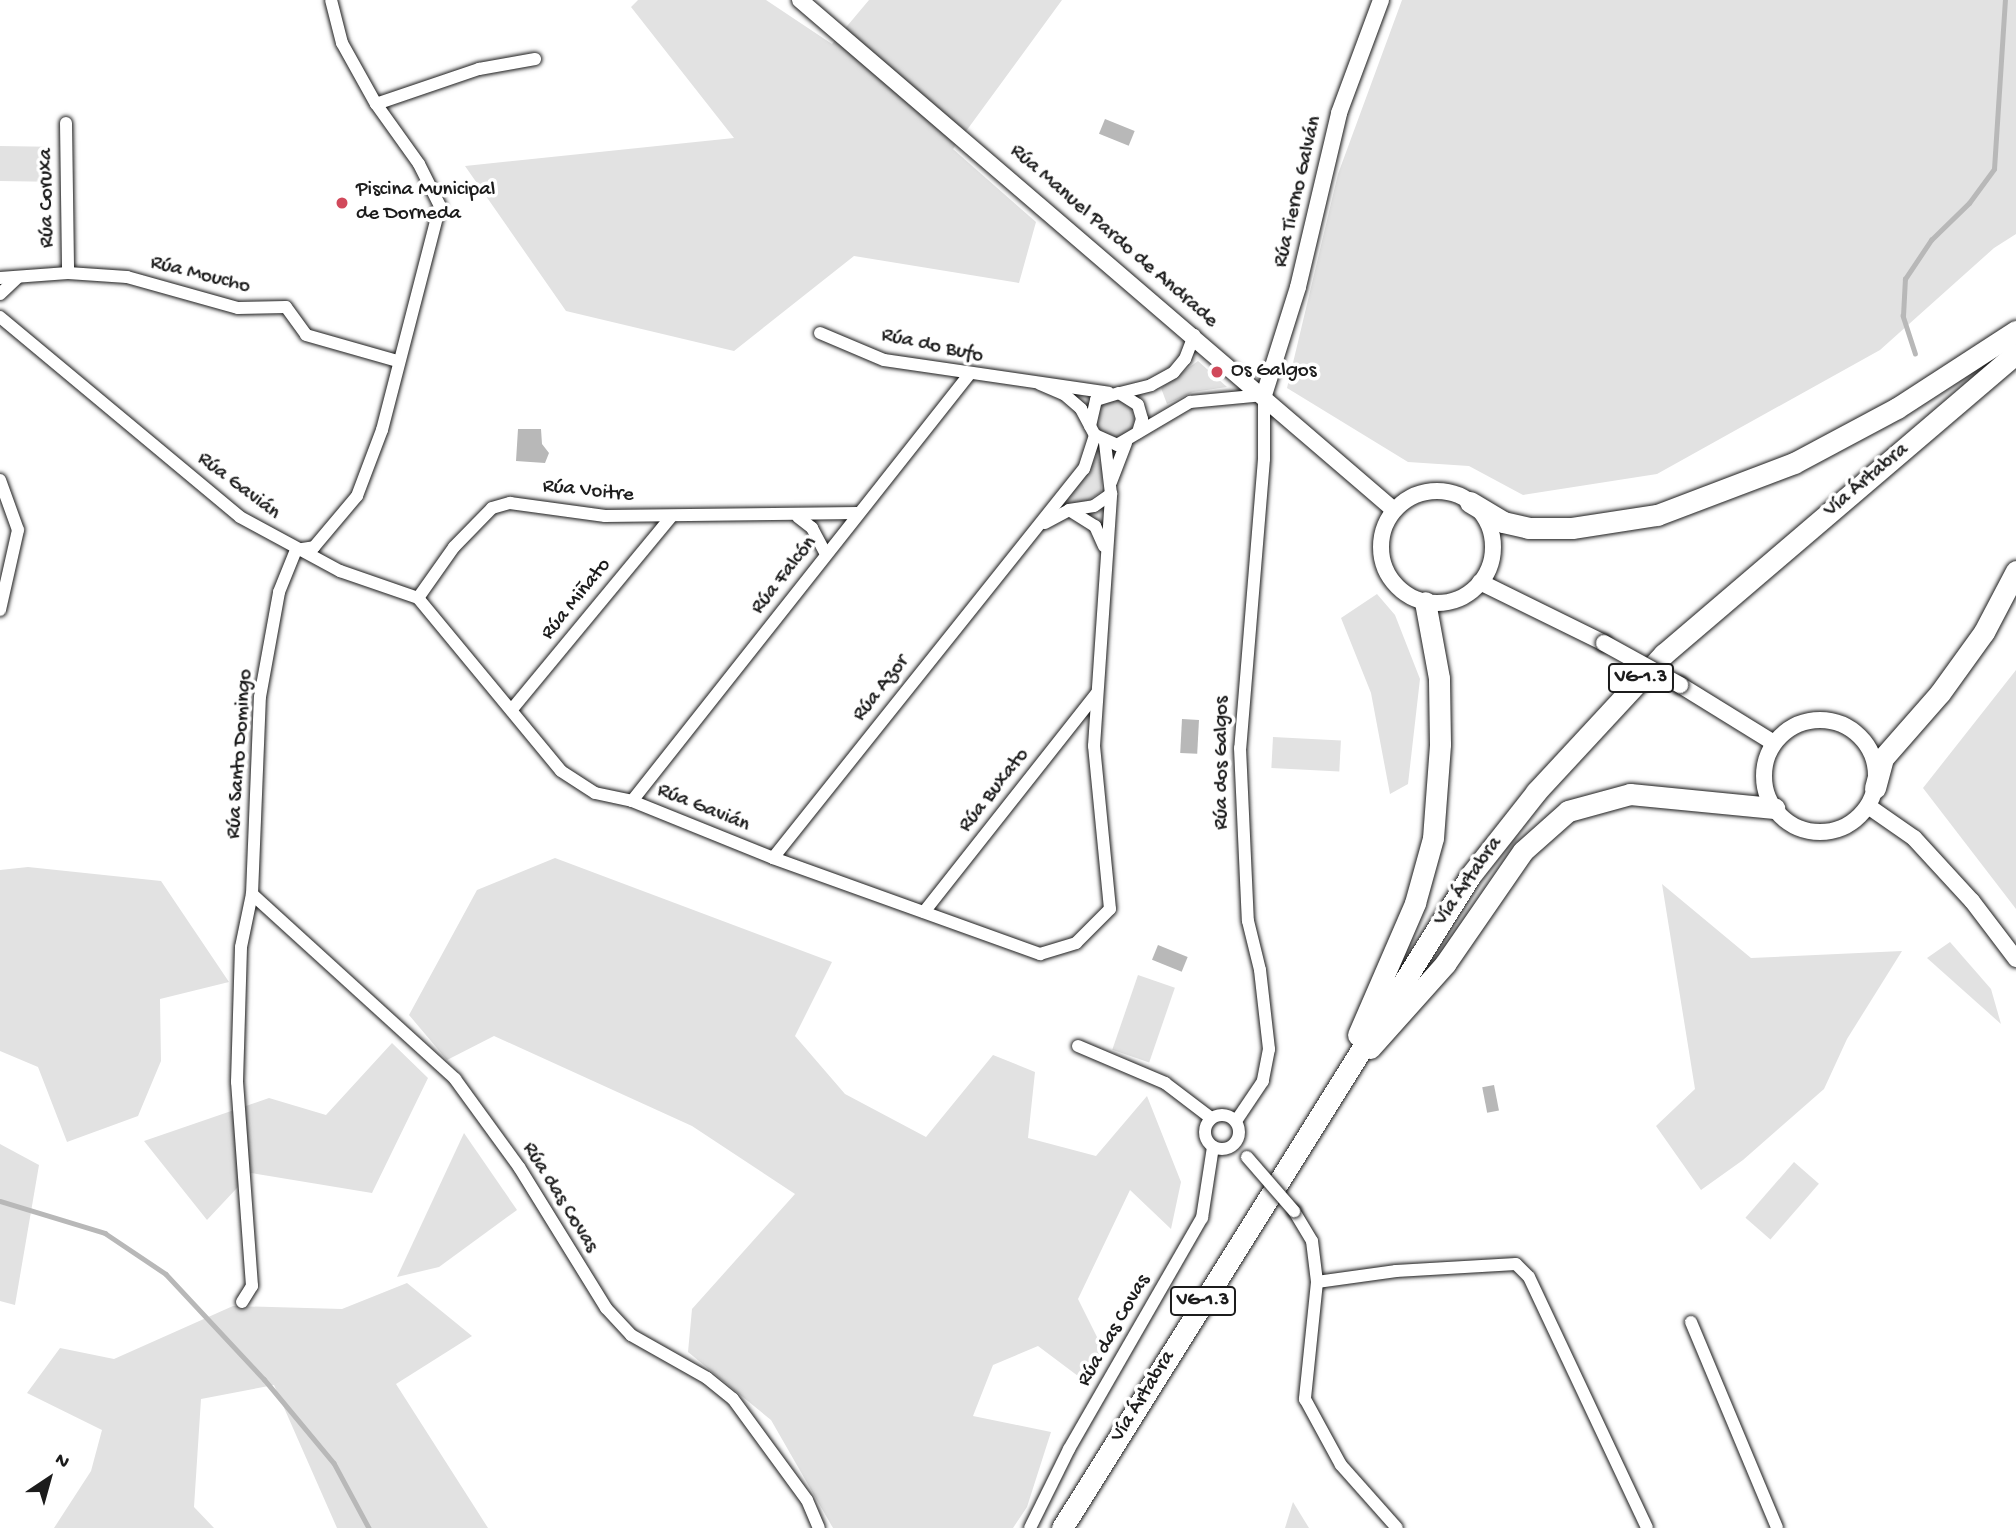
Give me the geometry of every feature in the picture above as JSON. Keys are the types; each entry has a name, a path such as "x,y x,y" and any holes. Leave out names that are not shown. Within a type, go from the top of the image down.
{"highway":[{"path":"1470,502 1503,522 1528,528 1572,528 1657,515 1794,463 1897,408 2016,331"},
{"name":"Vía Ártabra","path":"1062,1528 1470,876 1602,717 1664,654 2016,353"},
{"path":"1871,797 1883,758 1984,632 2016,571"},
{"path":"1344,1074 1415,903 1433,838 1440,744 1438,678 1425,602"},
{"path":"1344,1074 1386,1034 1445,964 1523,851 1569,811 1630,794 1774,808"}],"street":[{"path":"296,550 314,547 357,496 382,430 397,361 440,206 419,164 376,104 342,43 331,0"},
{"name":"Rúa Manuel Pardo de Andrade","path":"800,0 1264,395 1394,510"},
{"name":"Rúa Tierno Galván","path":"1264,395 1298,287 1339,113 1381,0"},
{"path":"376,104 479,69 535,59"},
{"name":"Rúa Coruxa","path":"66,123 68,273"},
{"name":"Rúa Moucho","path":"0,278 68,273 127,277 238,308 286,307 306,335 397,361"},
{"path":"0,294 18,277"},
{"name":"Rúa Gavián","path":"0,317 240,517 296,550 418,598 513,708 561,771 595,793 632,801 773,858 1040,954 1076,943 1110,909 1094,746 1111,488 1126,443"},
{"name":"Rúa do Bufo","path":"820,332 884,360 968,376 1114,393 1151,384 1174,372 1185,359 1194,335"},
{"name":"Rúa Falcón","path":"632,801 968,376"},
{"name":"Rúa do Bufo","path":"1040,384 1064,394 1081,410 1097,435"},
{"path":"1139,432 1142,419 1138,405 1114,393 1091,408 1097,435 1126,443 1139,432 1190,402 1264,395"},
{"name":"Rúa dos Galgos","path":"1236,1121 1263,1081 1269,1049 1260,970 1248,921 1240,747 1264,459 1264,395"},
{"name":"Rúa Gavián","path":"1097,435 1111,488"},
{"name":"Rúa Azor","path":"773,858 1084,470 1097,435"},
{"path":"0,480 18,530 0,610"},
{"name":"Rúa Azor","path":"1022,544 1051,518 1069,510 1094,506 1111,488"},
{"path":"1430,492 1455,494 1470,502 1489,525 1492,540 1492,555 1480,582 1455,600 1425,602 1396,586 1384,564 1381,540 1394,510 1407,499 1430,492"},
{"name":"Rúa Voitre","path":"418,598 454,547 492,508 510,503 605,516 798,517 858,513"},
{"path":"1069,510 1095,526 1105,548"},
{"name":"Rúa Miñato","path":"513,708 671,517"},
{"path":"798,517 812,528 827,554"},
{"name":"Rúa Santo Domingo","path":"242,1301 252,1286 237,1082 241,947 252,894 260,697 279,592 296,550"},
{"path":"1480,582 1604,643 1680,685 1774,743"},
{"name":"Rúa Buxato","path":"923,912 1096,694"},
{"path":"1805,722 1843,725 1870,751 1871,797 1847,825 1819,832 1793,826 1774,808 1763,776 1774,743 1805,722"},
{"path":"1871,797 1914,838 1972,901 2016,959"},
{"name":"Rúa das Covas","path":"252,894 455,1079 519,1167 606,1308 631,1335 707,1378 733,1399 807,1500 819,1528"},
{"path":"1078,1046 1164,1083 1211,1118"},
{"path":"1224,1114 1236,1121 1239,1132 1235,1143 1227,1148 1213,1147 1205,1133 1211,1118 1224,1114"},
{"path":"1235,1143 1294,1211 1312,1241 1317,1282 1305,1399 1341,1465 1397,1528"},
{"name":"Rúa das Covas","path":"1030,1528 1069,1449 1202,1218 1213,1147"},
{"path":"1317,1282 1396,1270 1516,1264 1529,1277 1647,1528"},
{"path":"1691,1322 1777,1528"}],"shaded area":[{"path":"638,0 766,0 832,44 869,0 1062,0 953,149 1036,222 1019,283 854,256 734,351 566,311 465,166 734,138 631,7"},
{"path":"1402,0 2016,0 2016,234 1994,248 1880,350 1657,474 1523,495 1469,466 1408,462 1287,388 1338,174"},
{"path":"1105,119 1135,131 1129,146 1099,134"},
{"path":"0,146 47,147 46,182 0,181"},
{"path":"1198,361 1227,387 1193,392 1167,404 1161,388"},
{"path":"1115,400 1128,406 1134,419 1128,432 1115,438 1102,432 1096,419 1102,406"},
{"path":"518,429 541,429 542,444 549,453 545,463 516,461"},
{"path":"1097,455 1103,470 1101,492 1082,504 1062,504 1086,476"},
{"path":"1377,594 1395,615 1420,679 1408,784 1390,794 1371,693 1341,618"},
{"path":"2016,670 2016,909 1923,788"},
{"path":"1182,719 1199,720 1197,754 1180,753"},
{"path":"1273,737 1341,741 1339,772 1271,768"},
{"path":"555,858 832,962 795,1036 845,1094 926,1137 993,1055 1035,1072 1028,1138 1096,1156 1147,1096 1181,1182 1171,1229 1130,1190 1078,1299 1105,1353 1086,1382 1038,1346 993,1365 973,1416 1051,1432 1027,1507 1013,1528 833,1528 771,1420 688,1352 692,1309 795,1194 692,1126 494,1036 447,1060 409,1015 477,890"},
{"path":"28,867 161,881 229,982 160,999 161,1061 138,1116 67,1142 38,1067 0,1051 0,870"},
{"path":"1662,884 1751,958 1902,951 1847,1039 1824,1089 1743,1160 1701,1190 1656,1126 1695,1089"},
{"path":"1950,942 1991,989 2001,1024 1927,958"},
{"path":"1158,945 1188,957 1182,972 1152,960"},
{"path":"1138,975 1175,988 1149,1062 1112,1050"},
{"path":"392,1043 428,1078 372,1193 251,1173 207,1220 144,1141 269,1098 326,1115"},
{"path":"1494,1085 1499,1111 1487,1113 1482,1087"},
{"path":"464,1133 517,1210 439,1267 397,1277"},
{"path":"0,1144 39,1165 15,1305 0,1301"},
{"path":"1794,1162 1819,1184 1770,1239 1745,1218"},
{"path":"407,1283 472,1336 396,1384 488,1528 337,1528 274,1385 201,1399 194,1507 214,1528 54,1528 91,1471 102,1430 27,1393 60,1348 114,1359 233,1306 342,1309"},
{"path":"1293,1502 1309,1528 1285,1528"}],"waterway":[{"path":"1915,354 1903,316 1905,279 1931,240 1969,203 1994,169 2005,0"},
{"path":"0,1201 105,1233 166,1274 264,1379 334,1463 369,1528"}],"place":[{"name":"Piscina Municipal de Dorneda","path":"342,203"},
{"name":"Os Galgos","path":"1217,372"}]}
